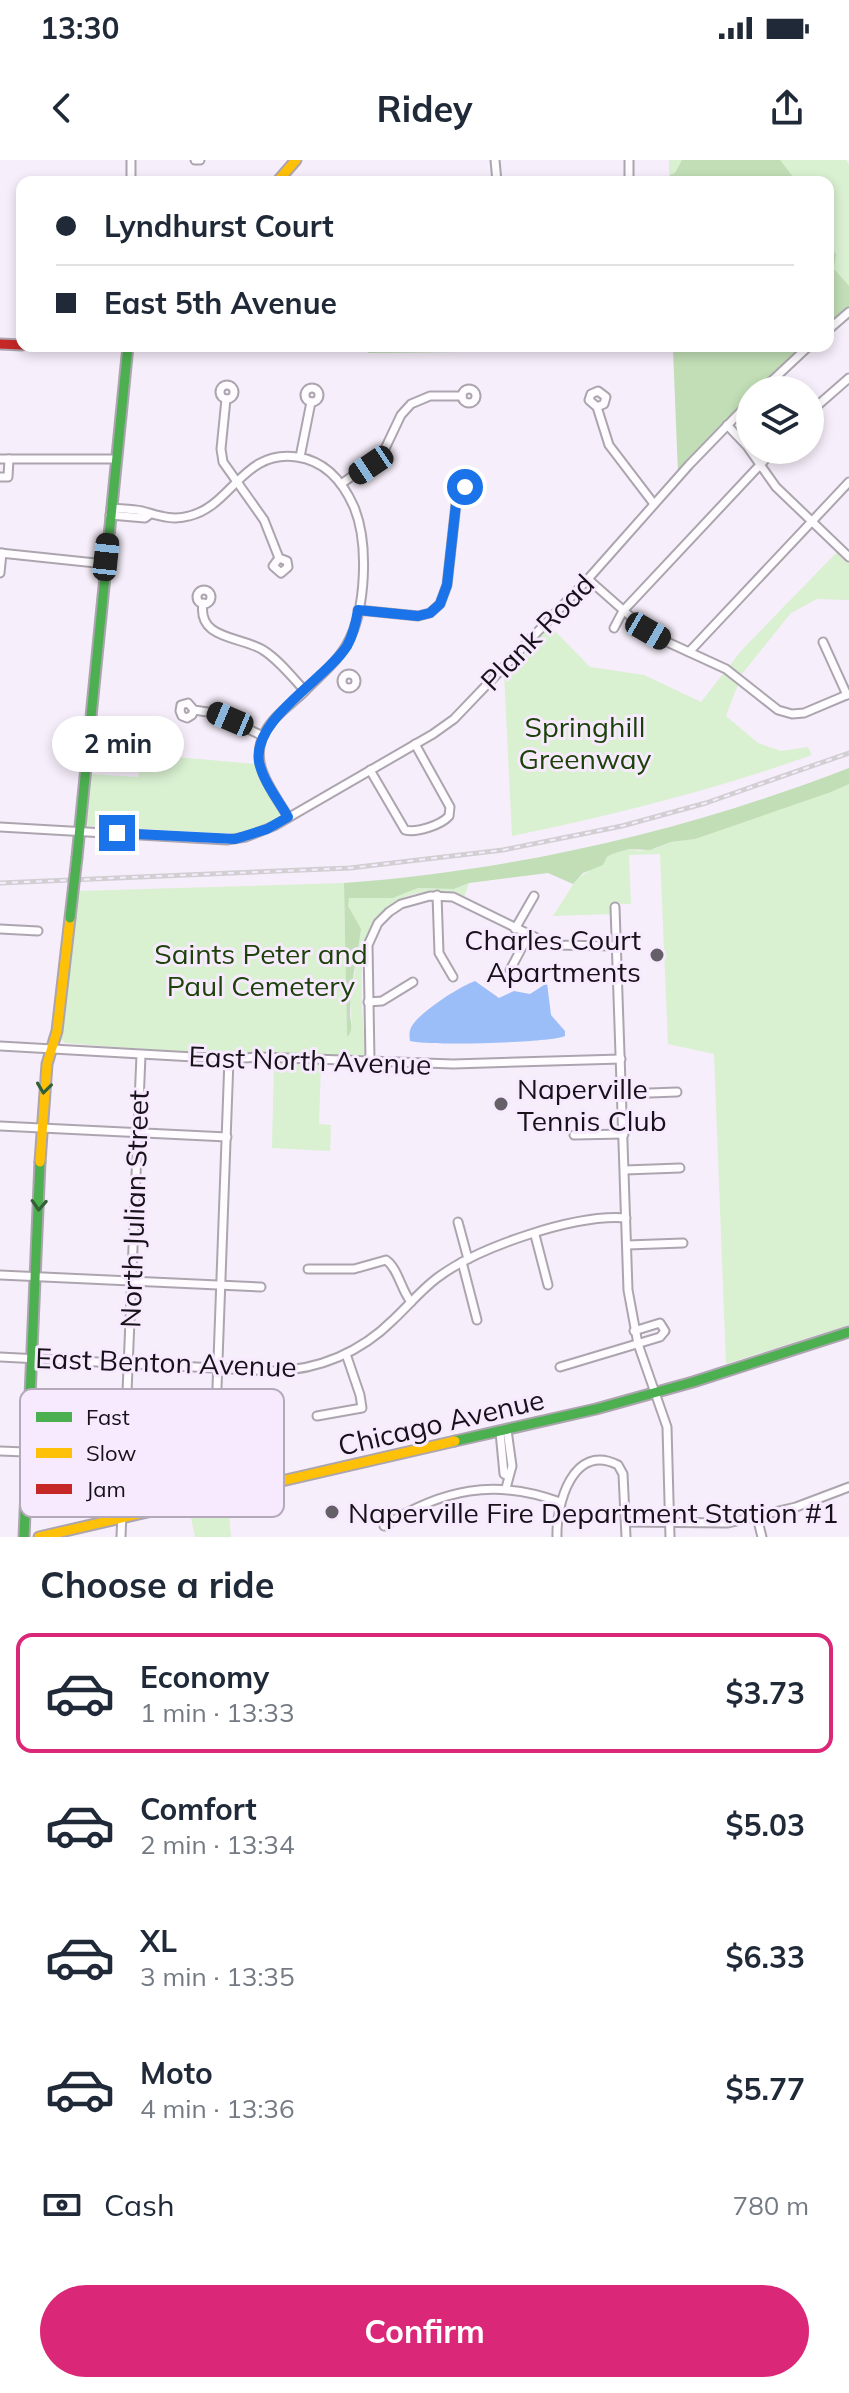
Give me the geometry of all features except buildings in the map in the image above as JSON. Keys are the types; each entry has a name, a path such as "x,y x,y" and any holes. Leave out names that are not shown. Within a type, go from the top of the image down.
{"street":[{"path":"282,176 296,160"},
{"path":"32,1389 43,1091 53,1050 77,857 127,352"},
{"path":"777,376 803,352"},
{"path":"824,400 849,378"},
{"path":"341,484 382,455 401,415 414,401 430,396 462,396"},
{"path":"226,399 222,457 227,470 264,520 279,558"},
{"path":"300,457 311,402"},
{"path":"597,407 609,445 654,504"},
{"name":"Plank Road","path":"0,827 235,839 267,829 454,719 588,579 736,416"},
{"path":"727,425 736,436"},
{"path":"111,512 145,518 149,515 179,518 195,514 263,461 277,457 300,457 323,467 341,484 356,512 363,541 358,610 349,640 332,664 273,722 263,736 259,751 260,765 288,817"},
{"path":"0,477 8,477 4,459 116,459"},
{"path":"614,628 623,611 760,464 776,487 849,557"},
{"path":"689,652 849,482"},
{"path":"358,610 418,616 430,613 440,604 447,585 457,495"},
{"path":"0,573 1,553 105,564"},
{"path":"588,579 648,631 726,669 775,708 785,712 804,713 848,695 823,642"},
{"path":"203,603 203,616 211,629 225,637 249,642 266,652 305,691"},
{"path":"332,664 344,676"},
{"path":"194,710 208,711 263,736"},
{"path":"370,770 405,830 412,832 447,820 450,807 415,744"},
{"path":"437,895 439,953 453,977"},
{"path":"370,1060 367,951 378,923 401,904 437,895 463,902 551,945 616,946"},
{"path":"515,929 534,896"},
{"path":"615,907 628,1290 634,1331 667,1432 670,1537"},
{"path":"0,929 38,931"},
{"path":"510,970 528,936"},
{"path":"368,1002 382,1001 413,982"},
{"name":"East North Avenue","path":"0,1046 229,1059 258,1057 453,1064 621,1059"},
{"name":"North Julian Street","path":"127,1389 141,1055"},
{"path":"216,1389 229,1059"},
{"path":"623,1094 677,1092"},
{"path":"0,1126 227,1137"},
{"path":"574,1135 624,1134"},
{"path":"625,1170 680,1168"},
{"name":"East Benton Avenue","path":"0,1357 286,1370 311,1366 346,1354 376,1335 433,1281 465,1261 535,1235 590,1220 626,1218"},
{"path":"458,1222 477,1320"},
{"path":"535,1235 548,1285"},
{"path":"627,1245 683,1243"},
{"path":"308,1269 354,1269 386,1260 393,1265 401,1288 411,1302"},
{"path":"0,1275 261,1287"},
{"path":"560,1367 660,1337 664,1328 660,1323 634,1331"},
{"name":"Chicago Avenue","path":"284,1481 656,1393 849,1332"},
{"path":"317,1416 362,1408 346,1354"},
{"path":"503,1431 512,1466 506,1488"},
{"path":"0,1451 20,1452"},
{"path":"557,1537 560,1502 577,1468 599,1460 609,1460 618,1465 623,1474 626,1537"},
{"path":"626,1522 718,1524 757,1517 849,1487"},
{"path":"384,1526 410,1509 473,1490 506,1488 560,1502"},
{"path":"24,1537 25,1517"},
{"name":"Chicago Avenue","path":"39,1537 125,1517"},
{"path":"757,1517 762,1537"},
{"name":"North Julian Street","path":"121,1518 121,1537"}],"green space":[{"path":"669,160 846,160 849,165 849,309 834,321 834,176 669,176"},
{"path":"682,160 780,160 792,176 670,176"},
{"path":"834,269 849,286 849,309 834,321"},
{"path":"368,352 470,352 368,353"},
{"path":"673,352 798,352 772,376 736,376 736,411 678,473"},
{"name":"Springhill Greenway","path":"838,551 849,562 849,600 817,599 791,613 742,674 726,716 758,743 781,751 808,747 812,755 664,801 512,836 504,673 550,626 590,667 644,675 701,702 741,651"},
{"path":"141,754 256,764 280,816 260,828 235,834 88,826 84,819 89,774 138,777"},
{"path":"849,768 849,784 831,792 695,839 671,842 650,850 629,849 612,854 603,865 583,873 573,884 548,873 469,883 454,889 418,888 393,898 349,898 348,906 361,929 351,992 351,1029 347,1037 344,883 473,868 601,844 726,811"},
{"path":"849,784 849,1325 726,1364 714,1054 668,1044 660,854 629,855 631,904 611,904 611,914 553,916 576,880 612,854 695,839"},
{"name":"Saints Peter and Paul Cemetery","path":"344,883 347,1036 352,1029 350,998 360,934 348,906 348,898 393,898 418,888 454,889 469,883 464,897 434,892 403,898 385,910 373,926 362,968 365,1058 178,1051 65,1043 61,1039 78,891"},
{"path":"274,1061 321,1064 319,1124 331,1125 330,1151 272,1148"},
{"path":"191,1517 229,1517 231,1537 195,1537"}],"water":[{"path":"475,981 499,998 514,991 530,994 547,983 551,1015 565,1031 565,1036 488,1043 410,1041 410,1029 419,1017"}],"railway":[{"path":"0,883 350,868 503,850 622,826 706,803 849,753"}],"traffic: fast":[{"path":"77,857 127,352"},
{"path":"70,918 77,857"},
{"path":"30,1389 40,1162"},
{"path":"455,1441 596,1409 693,1382 849,1332"},
{"path":"24,1537 25,1517"}],"traffic: slow":[{"path":"282,176 296,160"},
{"path":"40,1162 47,1064 57,1031 70,918"},
{"path":"284,1480 455,1441"},
{"path":"39,1537 126,1517"}],"traffic: jam":[{"path":"0,344 16,345"}],"place":[{"name":"Charles Court Apartments","path":"657,955"},
{"name":"Naperville Tennis Club","path":"501,1104"},
{"name":"Naperville Fire Department Station #1","path":"332,1512"}],"route":[{"path":"117,833 235,839 267,829 288,817 260,765 259,748 266,730 339,657 352,636 358,610 412,617 430,613 440,604 447,585 457,495 452,486 459,481 465,487"}]}
